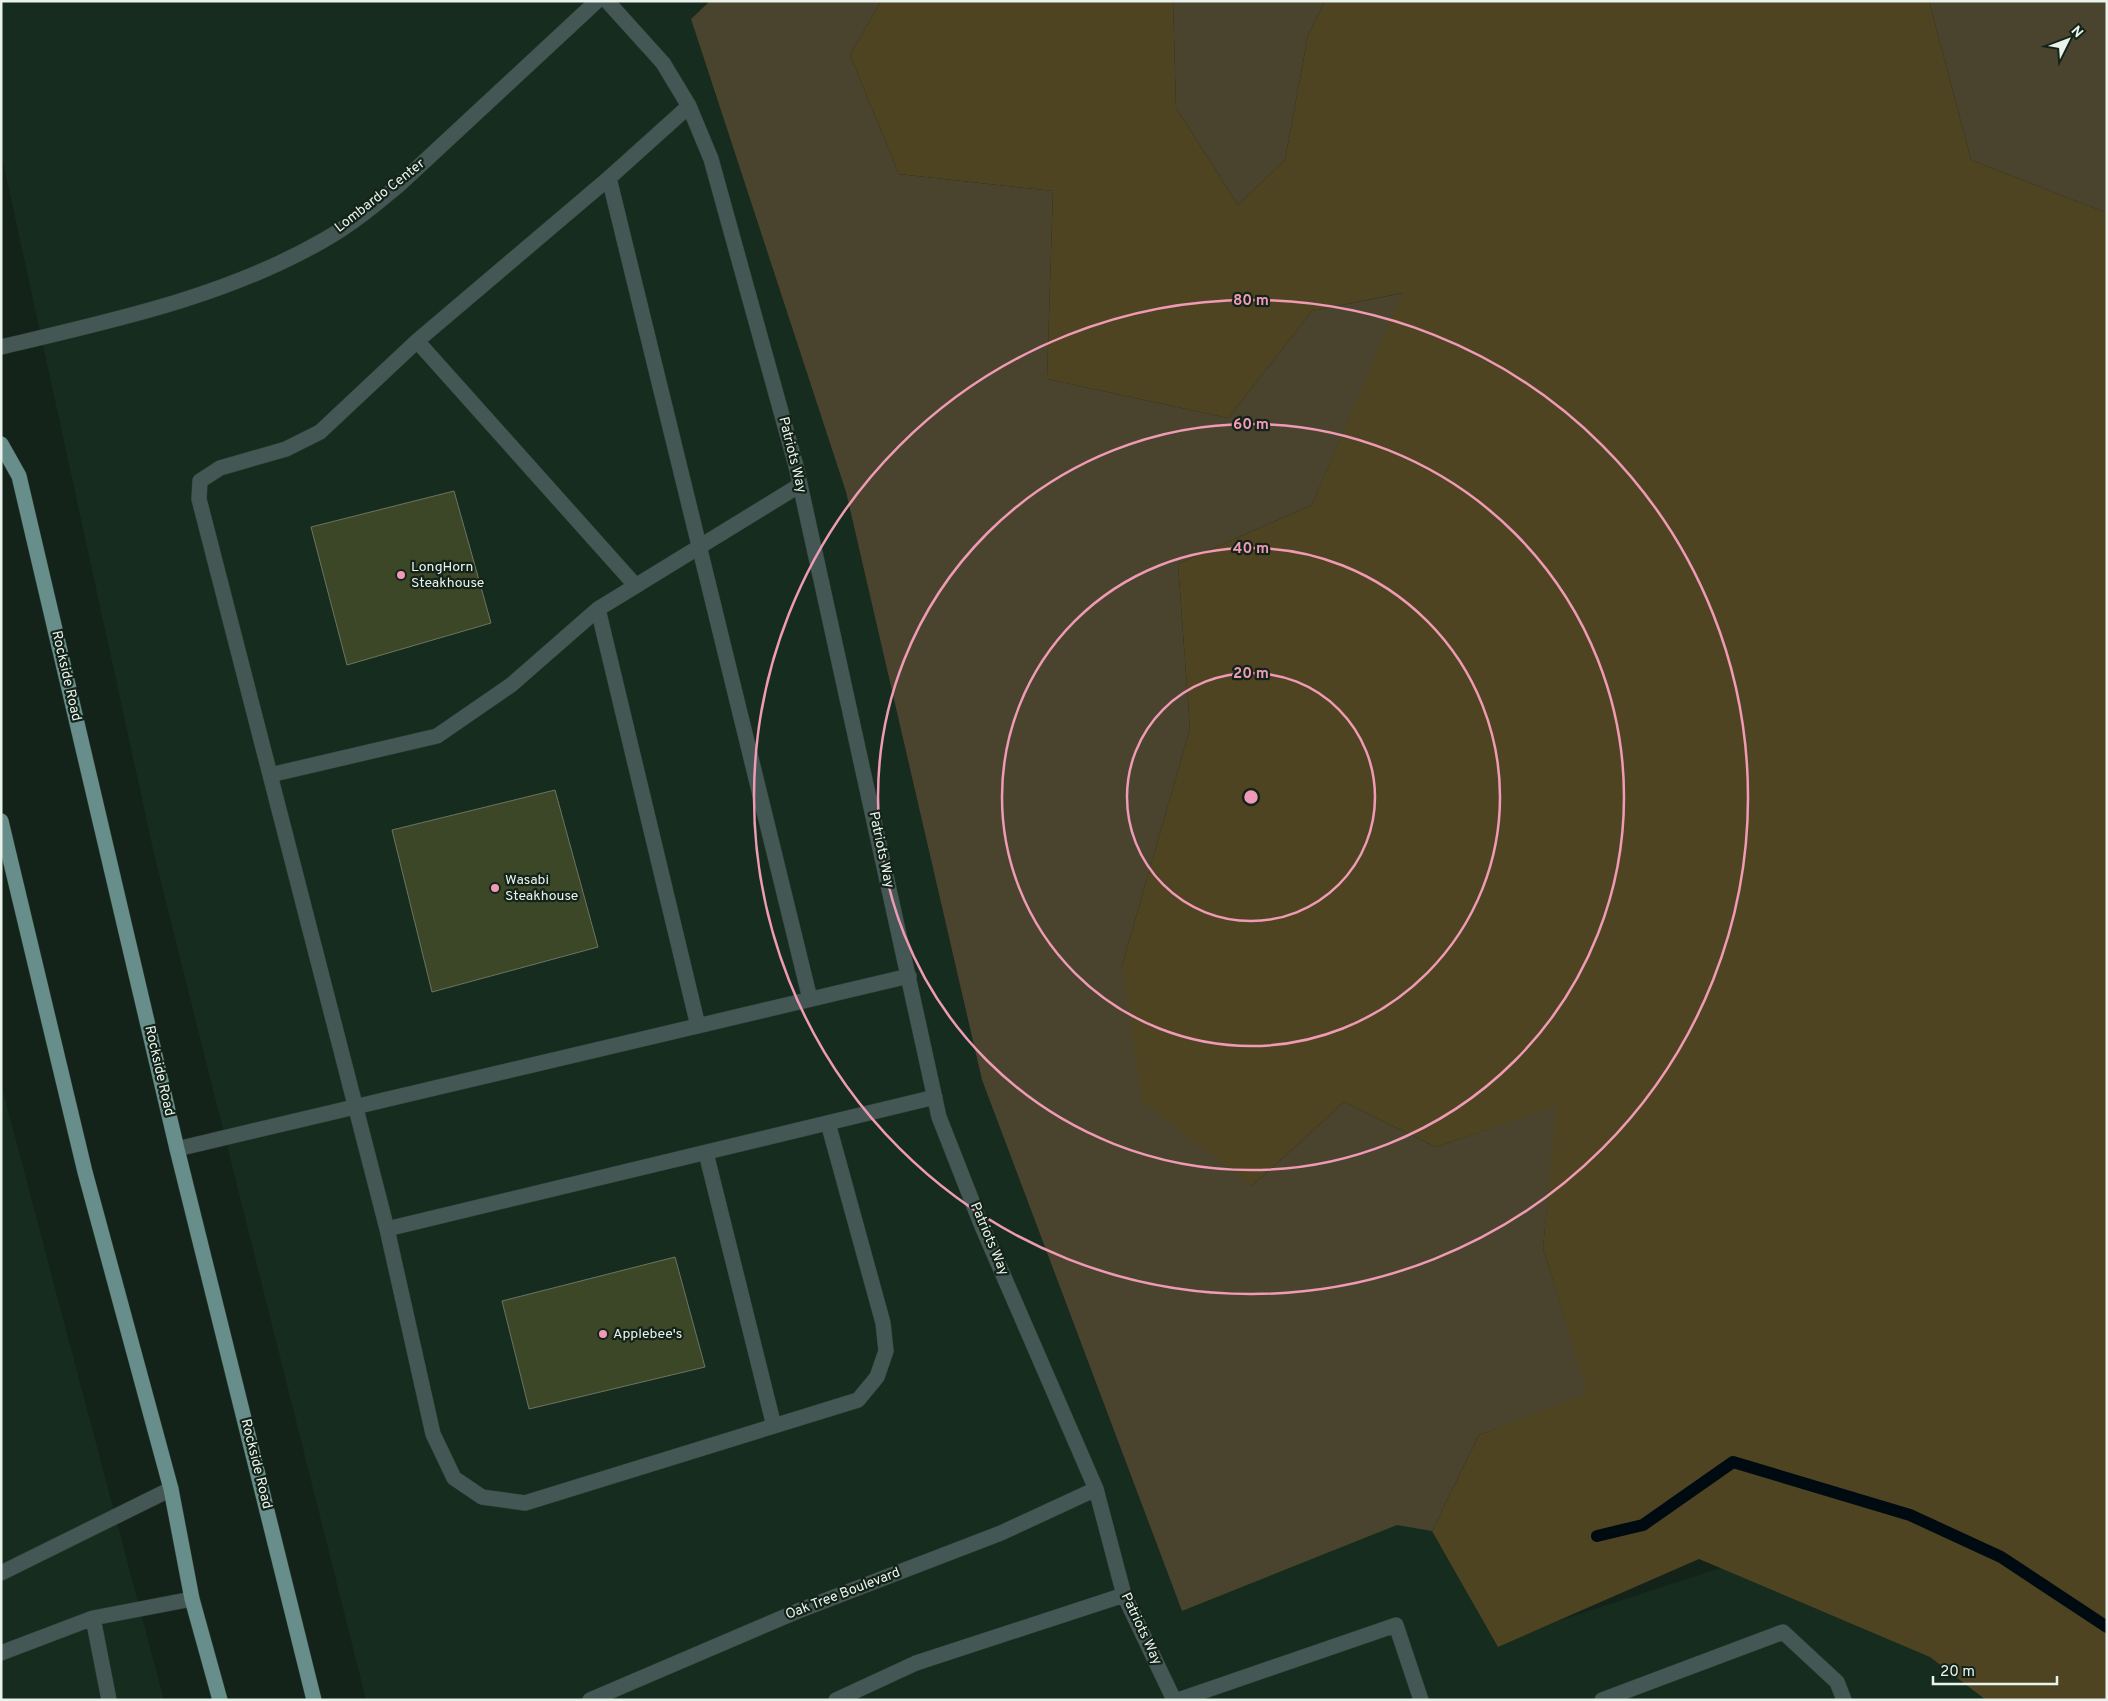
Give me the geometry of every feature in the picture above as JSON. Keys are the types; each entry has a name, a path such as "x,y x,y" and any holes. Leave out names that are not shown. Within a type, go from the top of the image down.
{"main road":[{"name":"Rockside Road","path":"1,444 19,476 177,1150 314,1700"},
{"path":"1,820 85,1172 171,1489 192,1599 220,1700"}],"street":[{"name":"Lombardo Center","path":"1,347 154,308 229,286 325,240 368,210 400,184 597,1"},
{"name":"Patriots Way","path":"607,1 663,63 689,106 711,158 800,485 939,1117 982,1224 1096,1489 1124,1595 1176,1700"},
{"path":"689,106 609,178 417,342 320,432 286,449 220,468 200,481 199,499 357,1107 387,1229 433,1434 454,1478 482,1497 525,1503 858,1400 877,1377 886,1351 882,1323 828,1123"},
{"path":"609,178 698,548 810,999"},
{"path":"417,342 636,586"},
{"path":"270,774 437,736 511,685 598,609 800,485"},
{"path":"598,609 698,1026"},
{"path":"177,1150 909,976"},
{"path":"387,1229 935,1097"},
{"path":"706,1153 774,1426"},
{"path":"1,1573 171,1489"},
{"name":"Oak Tree Boulevard","path":"590,1700 798,1611 1001,1533 1096,1489"},
{"path":"836,1700 916,1663 1124,1595"},
{"path":"1,1653 93,1618 192,1599"},
{"path":"93,1618 110,1700"},
{"path":"1176,1700 1396,1626 1421,1700"},
{"path":"1602,1700 1784,1632 1837,1682 1844,1700"}],"shaded area":[{"path":"1,1 710,1 691,19 846,492 982,1080 1182,1611 1451,1503 1524,1632 1812,1538 2053,1700 366,1700 154,854 1,153"},
{"path":"710,1 881,1 850,55 899,174 1053,191 1047,379 1228,418 1312,311 1403,293 1312,505 1178,564 1190,729 1122,966 1252,1186 1344,1102 1436,1147 1557,1105 1543,1248 1588,1394 1479,1435 1432,1531 1397,1525 1182,1611 982,1080 846,492 691,19"},
{"path":"881,1 1173,1 1176,108 1238,205 1285,160 1308,35 1325,1 1929,1 1971,160 2107,213 2107,1700 1986,1700 1930,1657 1699,1559 1498,1647 1432,1531 1479,1435 1587,1393 1543,1248 1556,1106 1436,1147 1344,1102 1252,1186 1142,1101 1122,966 1190,729 1178,564 1312,505 1402,293 1312,311 1228,418 1047,379 1053,191 899,174 850,55"},
{"path":"1173,1 1325,1 1308,35 1285,160 1238,205 1176,108"},
{"path":"1929,1 2107,1 2107,213 1971,160"},
{"path":"1,1084 164,1700 1,1700"}],"building":[{"name":"LongHorn Steakhouse","path":"454,491 491,623 347,665 311,527"},
{"name":"Wasabi Steakhouse","path":"555,790 598,947 432,992 392,830"},
{"name":"Applebee's","path":"675,1257 705,1367 529,1409 502,1301"}],"waterway":[{"path":"1597,1536 1643,1525 1733,1462 1910,1515 2001,1557 2107,1627"}],"place":[{"name":"LongHorn Steakhouse","path":"401,575"},
{"name":"Wasabi Steakhouse","path":"495,888"},
{"name":"Applebee's","path":"603,1334"}]}
